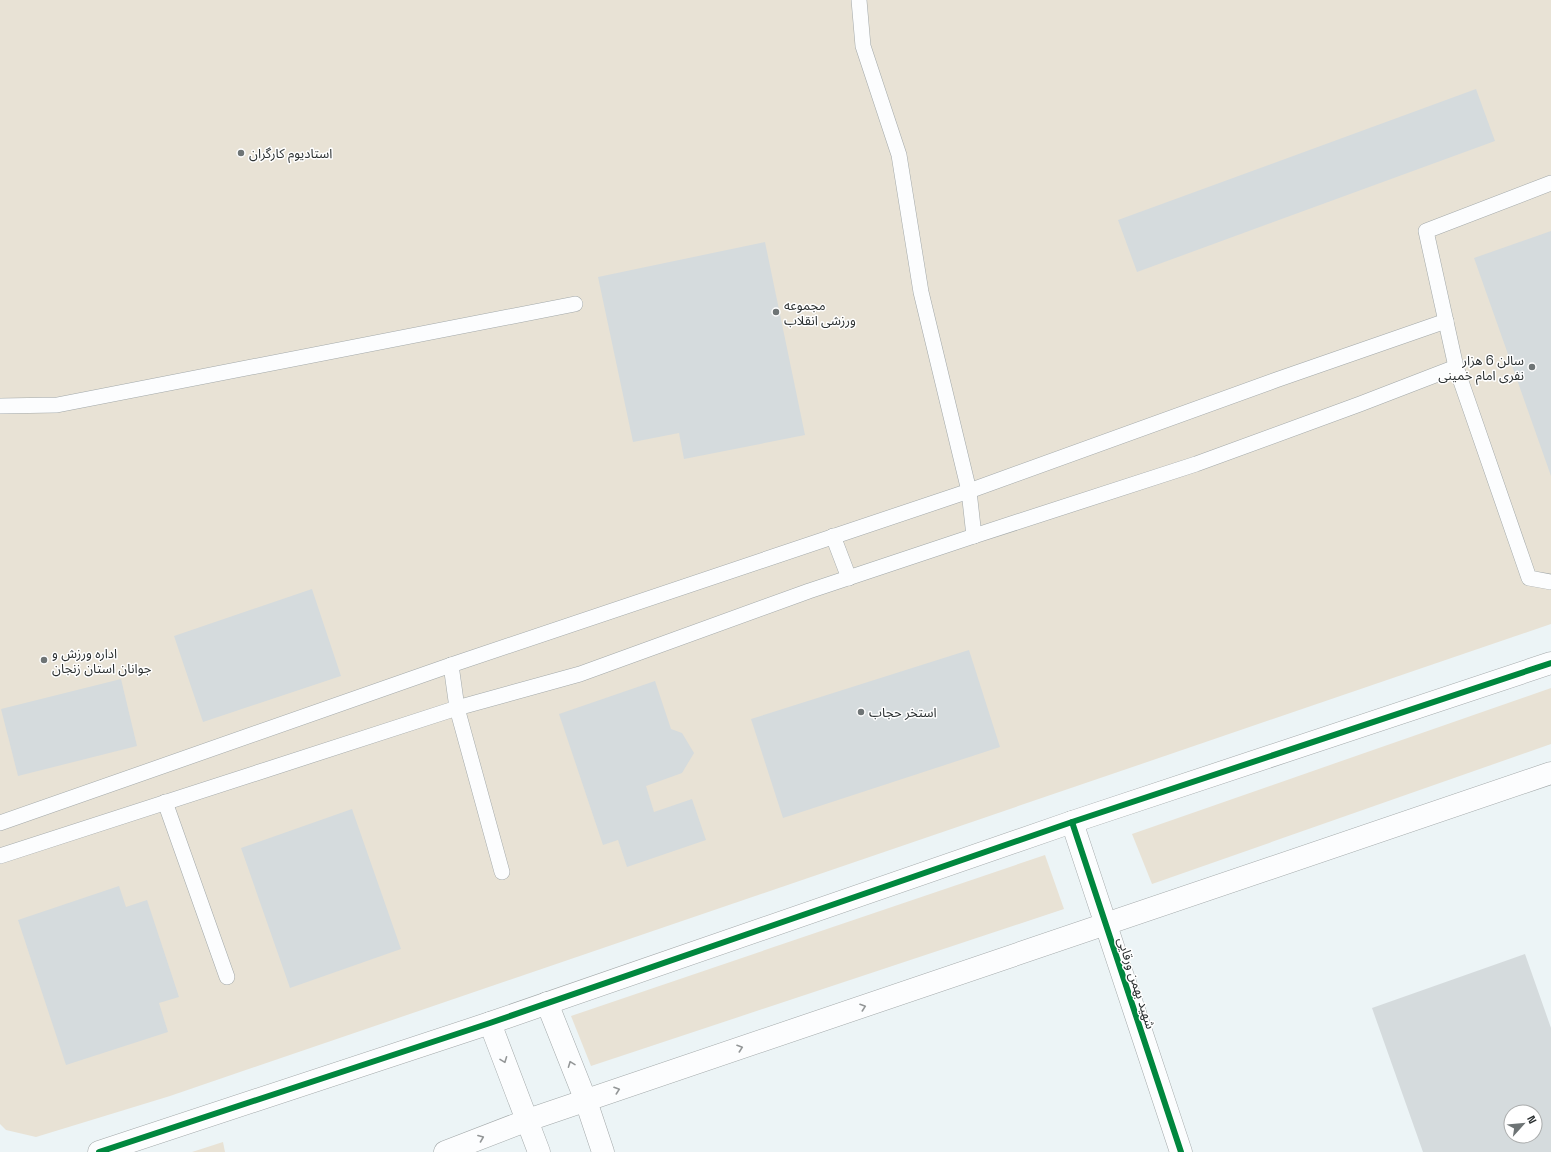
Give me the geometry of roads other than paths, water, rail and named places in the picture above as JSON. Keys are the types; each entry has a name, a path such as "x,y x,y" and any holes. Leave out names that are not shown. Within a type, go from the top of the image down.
{"street":[{"path":"99,1152 490,1023 1072,822 1551,663"},
{"path":"445,1152 528,1120 1551,773"},
{"name":"شهید بهمن ورقایی","path":"1072,822 1181,1152"},
{"path":"547,1003 586,1101 603,1152"},
{"path":"490,1023 539,1152"}],"lane":[{"path":"860,0 862,46 899,155 921,292 969,490 974,536"},
{"path":"1551,183 1426,231 1456,367 1529,578 1551,582"},
{"path":"0,406 57,405 575,304"},
{"path":"0,823 451,665 969,490 1446,321"},
{"path":"0,856 457,708 580,674 849,578 1196,464 1456,367"},
{"path":"833,536 849,578"},
{"path":"451,665 457,708 502,872"},
{"path":"166,802 227,977"}],"place":[{"name":"استادیوم کارگران","path":"241,153"},
{"name":"مجموعه ورزشی انقلاب","path":"776,312"},
{"name":"سالن 6 هزار نفری امام خمینی","path":"1532,367"},
{"name":"اداره ورزش و جوانان استان زنجان","path":"44,660"},
{"name":"استخر حجاب","path":"861,712"}]}
